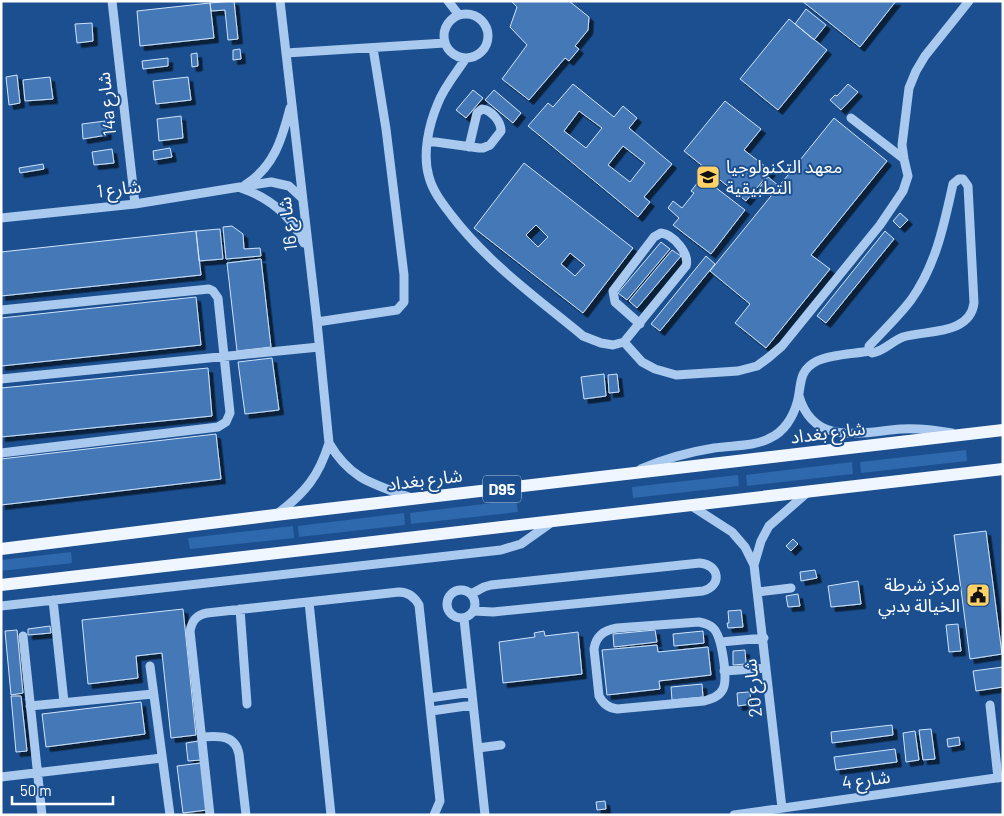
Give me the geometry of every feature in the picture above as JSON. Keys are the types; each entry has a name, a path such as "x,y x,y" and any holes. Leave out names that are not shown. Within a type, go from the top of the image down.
{"main road":[{"name":"شارع بغداد","path":"1,549 1003,430"},
{"name":"D95","path":"1,585 1003,469"}],"street":[{"name":"14a شارع","path":"112,1 134,204"},
{"name":"شارع 16","path":"280,1 329,443 337,457 360,478 414,499"},
{"path":"448,1 459,15"},
{"path":"624,342 642,362 654,369 676,375 738,371 756,366 782,346 898,200 907,184 908,176 902,145 905,108 909,88 925,56 969,1"},
{"path":"468,14 477,17 484,24 488,32 487,42 483,50 475,56 466,58 457,56 450,51 445,43 445,29 448,23 459,15 468,14"},
{"path":"286,54 445,43"},
{"path":"317,322 398,310 404,302 404,275 386,129 373,48"},
{"path":"466,58 438,101 431,122 428,141 428,175 438,198 466,234 487,256 583,336 601,343 613,345 624,342 640,324 687,262 685,252 664,233 657,234 654,237 613,291 616,302 640,324"},
{"name":"شارع 1","path":"241,188 259,175 273,158 283,138 291,103"},
{"path":"428,141 479,148 487,147 501,131 499,122 488,110 482,109 477,113 469,146"},
{"path":"851,118 904,159"},
{"path":"870,352 869,346 899,315 921,284 937,251 953,184 956,180 964,179 968,186 974,303 970,317 959,326 901,338 874,353 825,358 814,363 802,376 798,389 803,408 811,419 821,427 834,432 918,429 964,435"},
{"name":"شارع 1","path":"1,218 134,204 271,182 289,186 302,198"},
{"path":"241,188 262,196 280,209 295,226 308,251"},
{"path":"1,310 209,289 218,298 230,413 223,425 1,453"},
{"path":"1,379 319,347"},
{"path":"626,475 696,452 757,443 770,438 787,424 799,396"},
{"name":"شارع 16","path":"275,515 296,498 313,479 322,464 329,443"},
{"name":"شارع 20","path":"754,565 761,541 769,526 810,491"},
{"name":"شارع 20","path":"690,505 732,532 745,547 754,565 764,638 782,808"},
{"path":"1,606 501,550 521,544 554,521"},
{"path":"471,594 491,585 700,563 707,564 716,572 714,585 703,591 492,612 474,612 464,619 452,616 446,604 448,597 453,592 466,590 475,599 474,612"},
{"path":"758,592 791,588"},
{"path":"210,815 190,631 194,620 202,614 398,592 408,593 419,605 440,801 434,815"},
{"path":"53,600 64,702"},
{"path":"310,602 331,815"},
{"path":"240,609 247,704"},
{"path":"464,619 484,815"},
{"path":"699,622 707,624 718,634 724,671 724,688 712,699 617,709 606,706 600,696 594,649 595,642 601,634 609,629 699,622"},
{"path":"23,636 42,815"},
{"path":"720,642 764,638"},
{"path":"150,666 170,815"},
{"path":"724,671 766,668"},
{"path":"429,698 472,692"},
{"path":"30,706 153,694"},
{"path":"990,704 1001,778"},
{"path":"431,711 473,705"},
{"path":"202,737 224,736 229,738 236,746 239,754 246,815"},
{"path":"478,748 501,745"},
{"path":"1,776 162,758"},
{"name":"شارع 4","path":"734,815 1001,778"}],"shaded area":[{"path":"966,450 967,461 861,473 860,462"},
{"path":"852,462 853,474 747,486 746,475"},
{"path":"738,475 739,486 633,498 632,487"},
{"path":"516,500 518,512 411,524 410,513"},
{"path":"404,513 405,525 299,537 298,526"},
{"path":"293,526 294,538 190,549 188,538"},
{"path":"71,552 72,563 1,571 1,560"}],"building":[{"path":"234,1 238,39 228,40 225,10 211,11 210,3"},
{"path":"511,1 569,1 589,17 588,30 575,46 579,49 569,61 565,58 529,100 502,79 527,45 510,27 517,7"},
{"path":"802,1 896,1 860,47"},
{"path":"210,3 214,38 140,46 137,11"},
{"path":"806,9 826,25 814,40 795,24"},
{"path":"789,19 827,50 778,110 740,79"},
{"path":"92,23 93,41 77,43 75,24"},
{"path":"240,49 241,59 233,60 233,50"},
{"path":"197,53 198,66 192,67 191,54"},
{"path":"168,58 168,66 143,69 142,61"},
{"path":"17,75 20,103 9,105 6,77"},
{"path":"50,77 53,99 25,101 23,80"},
{"path":"188,77 191,100 156,104 153,81"},
{"path":"573,84 614,117 623,106 637,118 629,128 672,164 644,197 650,202 638,217 528,126 548,103 553,107","holes":["579,111 602,128 586,148 564,131","623,146 645,163 630,182 608,165"]},
{"path":"848,84 858,92 841,110 830,100 835,95 837,96"},
{"path":"473,90 483,98 466,118 456,110"},
{"path":"494,90 521,113 513,123 485,100"},
{"path":"725,101 761,129 744,150 771,171 746,201 684,151"},
{"path":"181,116 183,138 159,141 157,119"},
{"path":"834,118 887,161 811,255 830,269 766,348 735,323 750,304 710,271 771,196 760,187 768,177 779,186"},
{"path":"105,121 107,135 83,139 82,124"},
{"path":"170,148 172,157 154,160 153,151"},
{"path":"112,149 114,163 94,165 92,152"},
{"path":"524,163 633,248 583,313 474,228","holes":["536,225 548,237 538,247 526,235","570,253 585,265 575,276 561,264"]},
{"path":"43,164 44,169 20,173 19,168"},
{"path":"702,177 745,210 711,254 673,225 679,218 668,208 673,201 682,208 694,193 691,191"},
{"path":"900,213 908,220 900,228 893,221"},
{"path":"232,226 243,234 244,249 260,248 261,256 226,259 223,227"},
{"path":"220,229 223,259 199,261 196,231"},
{"path":"196,231 201,275 1,296 1,252"},
{"path":"885,231 894,239 826,323 817,316"},
{"path":"661,242 670,249 627,300 618,293"},
{"path":"672,250 681,256 637,308 629,301"},
{"path":"706,256 715,264 660,331 651,324"},
{"path":"261,259 271,347 237,351 227,263"},
{"path":"196,297 201,345 1,366 1,318"},
{"path":"272,358 279,410 245,414 238,362"},
{"path":"208,368 212,416 1,437 1,388"},
{"path":"604,374 606,396 584,399 581,377"},
{"path":"617,374 619,392 609,393 608,375"},
{"path":"216,434 221,479 1,505 1,459"},
{"name":"مركز شرطة الخيالة بدبي","path":"986,531 1002,654 970,659 954,535"},
{"path":"793,539 798,544 791,551 786,546"},
{"path":"815,570 817,578 801,581 800,572"},
{"path":"858,581 861,604 831,607 828,586"},
{"path":"798,594 800,606 788,607 786,596"},
{"path":"183,609 196,735 171,738 162,653 136,656 138,678 88,684 82,620"},
{"path":"741,610 743,627 728,628 728,611"},
{"path":"958,624 961,651 949,652 946,625"},
{"path":"50,626 51,633 28,635 28,629"},
{"path":"17,630 23,693 11,695 5,631"},
{"path":"655,630 657,642 614,647 613,634"},
{"path":"544,631 545,636 578,632 582,674 503,683 499,642 535,637 534,633"},
{"path":"703,631 704,643 674,646 673,634"},
{"path":"657,645 658,652 708,647 711,675 659,681 660,689 607,695 602,650"},
{"path":"745,650 746,664 733,665 733,651"},
{"path":"1003,667 1003,687 976,691 973,671"},
{"path":"702,684 703,697 672,700 671,687"},
{"path":"750,692 751,704 738,706 737,693"},
{"path":"11,696 21,696 27,751 16,752"},
{"path":"141,702 145,734 46,747 42,714"},
{"path":"892,725 893,735 832,743 831,732"},
{"path":"931,729 935,759 923,760 919,730"},
{"path":"915,731 919,760 906,762 903,733"},
{"path":"959,737 960,745 948,747 947,739"},
{"path":"199,741 201,760 188,761 186,743"},
{"path":"895,749 897,762 836,770 834,757"},
{"path":"201,763 207,810 183,813 177,766"},
{"path":"605,801 606,809 597,810 596,802"}],"place":[{"name":"معهد التكنولوجيا التطبيقية","path":"708,177"},
{"name":"مركز شرطة الخيالة بدبي","path":"978,595"}]}
